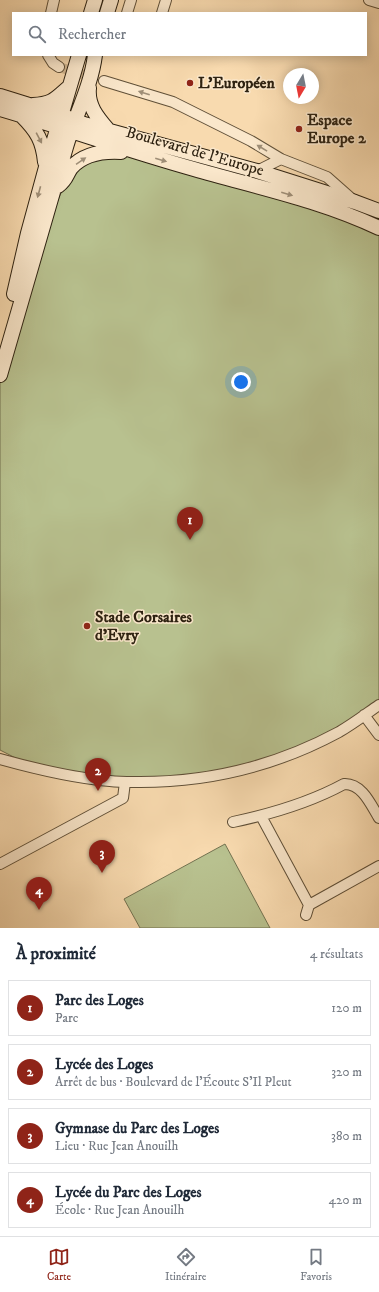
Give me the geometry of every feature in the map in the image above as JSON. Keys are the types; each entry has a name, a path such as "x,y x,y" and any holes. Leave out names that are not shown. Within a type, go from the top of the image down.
{"main road":[{"path":"91,12 95,0"},
{"path":"107,12 111,0"},
{"path":"0,376 55,188 66,124 69,87 79,56"},
{"path":"0,350 28,233 46,167 66,124 89,81 94,66 95,56"},
{"path":"89,81 89,99 93,110 109,131"},
{"path":"46,167 43,147 37,133 30,125 25,110 54,100 69,87"},
{"name":"Boulevard de l'Europe","path":"0,96 25,110 66,124 138,153 307,200 357,218 379,228"},
{"name":"Boulevard de l'Europe","path":"0,109 25,110"},
{"name":"Boulevard de l'Europe","path":"66,124 109,131 257,171 379,211"},
{"path":"55,188 65,181 71,169 80,160 95,153 138,153"}],"street":[{"path":"51,12 54,0"},
{"path":"127,12 131,0"},
{"path":"162,12 166,0"},
{"path":"369,0 379,3"},
{"path":"49,56 53,63 59,67"},
{"path":"104,81 173,102 251,141 281,159 327,177 355,202"},
{"path":"257,171 281,159"},
{"path":"0,759 39,770 111,782 170,782 191,780 217,776 277,759 307,747 340,731 379,705"},
{"path":"364,715 379,735"},
{"path":"0,864 123,798 125,782"},
{"path":"232,822 261,816 308,801 344,784 356,786 361,790 379,818"},
{"path":"261,816 307,910 379,866"}],"green space":[{"path":"112,152 379,228 379,705 352,723 277,759 170,782 39,770 0,750 0,375 34,258 71,169"},
{"path":"225,844 270,928 140,928 124,899"}],"tunnel":[{"path":"59,67 104,81"}],"place":[{"name":"L'Européen","path":"190,83"},
{"name":"Espace Europe 2","path":"299,129"},
{"name":"Parc des Loges","path":"190,540"},
{"name":"Stade Corsaires d'Evry","path":"87,626"},
{"name":"Lycée des Loges","path":"98,791"},
{"name":"Gymnase du Parc des Loges","path":"102,873"},
{"name":"Lycée du Parc des Loges","path":"39,910"}]}
